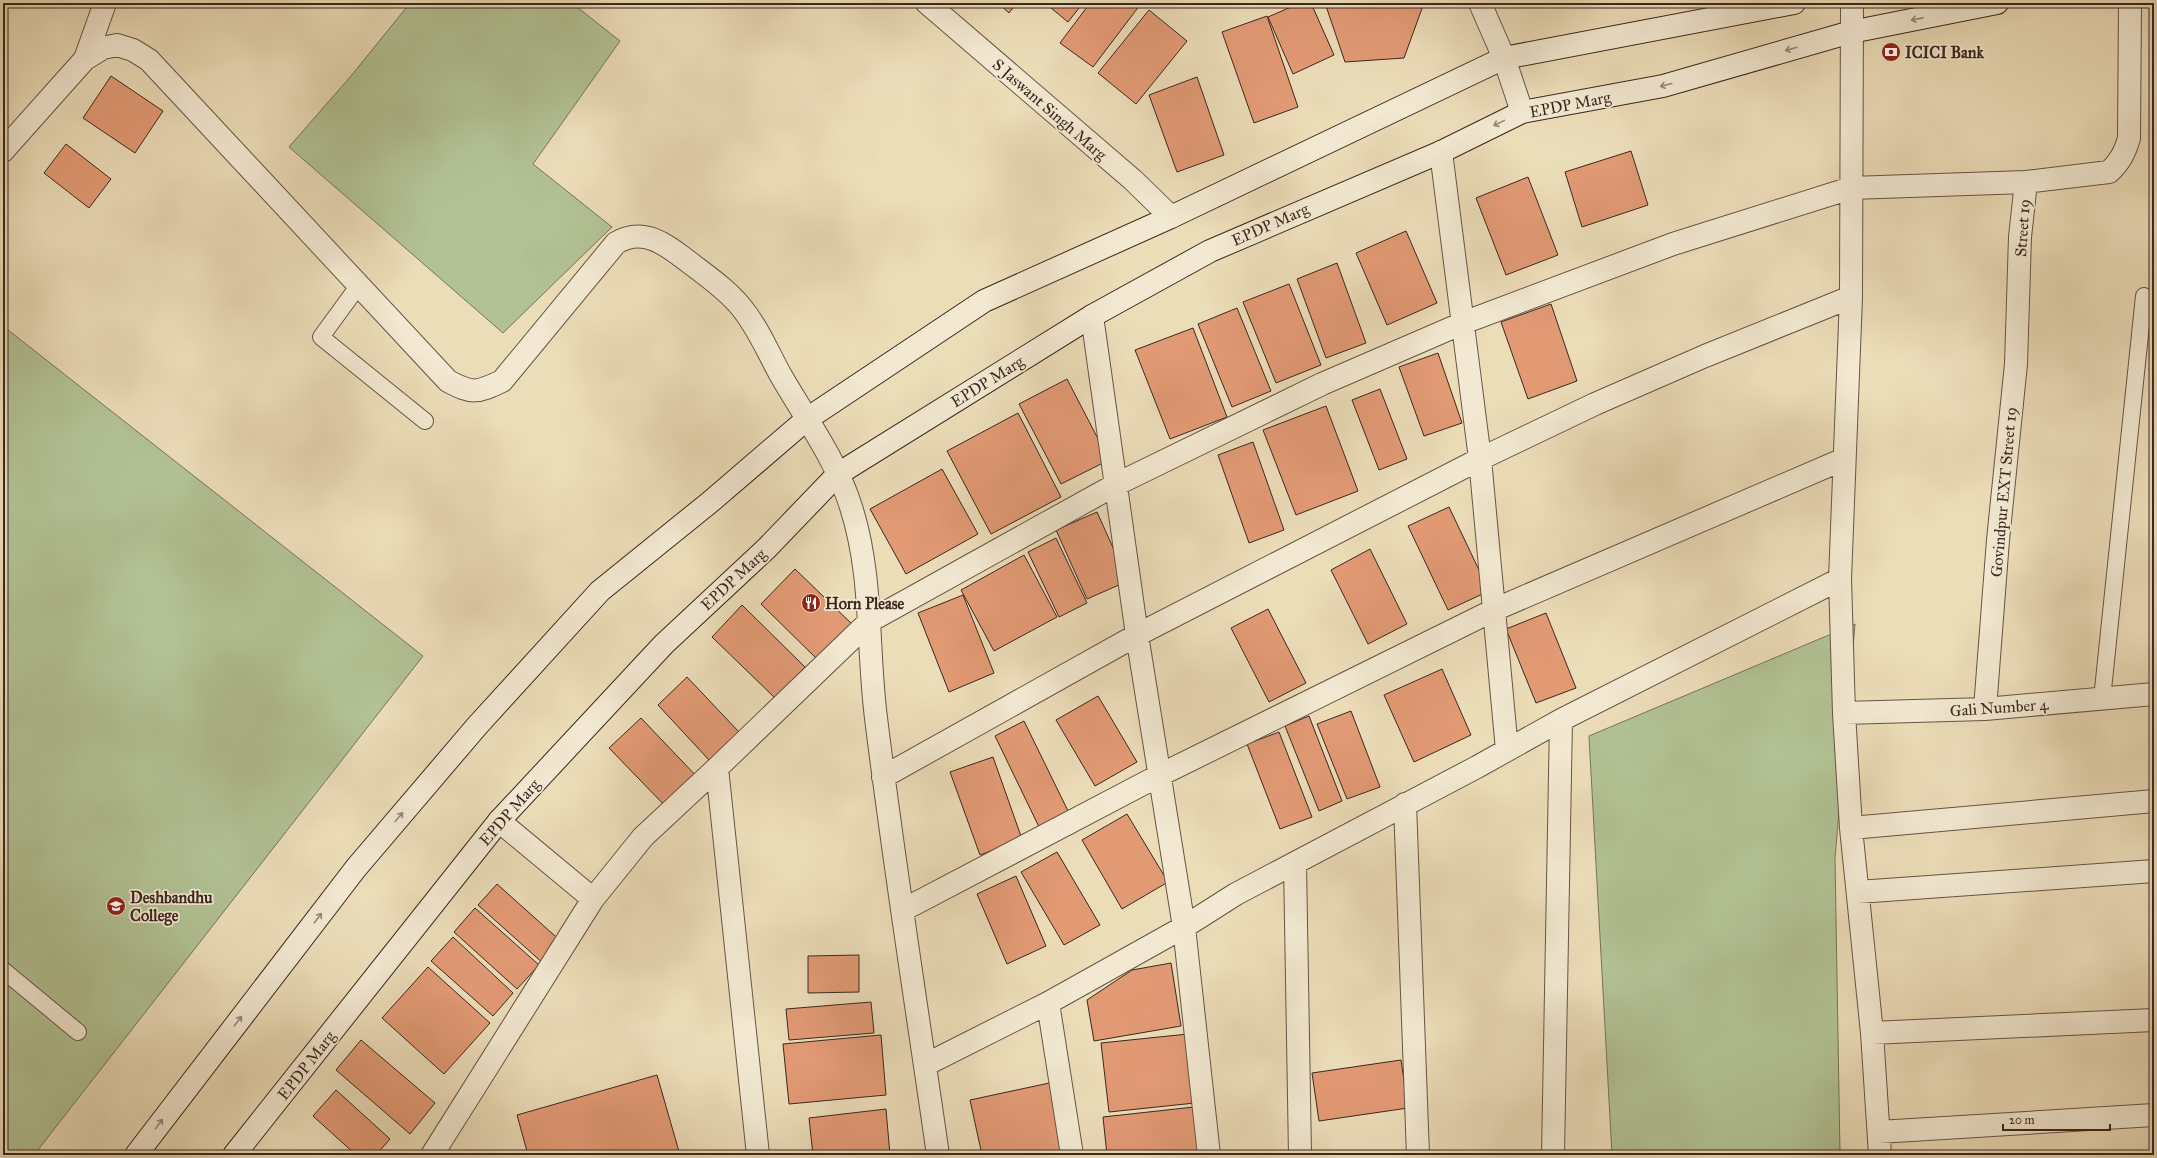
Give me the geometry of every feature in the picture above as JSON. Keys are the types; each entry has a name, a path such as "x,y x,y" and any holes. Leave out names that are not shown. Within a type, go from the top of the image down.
{"street":[{"path":"85,59 106,3"},
{"name":"S Jaswant Singh Marg","path":"927,3 1133,180 1171,217"},
{"path":"1480,3 1504,58 1522,112"},
{"path":"136,1155 356,868 476,726 600,591 709,503 807,419 984,301 1171,217 1504,58 1794,3"},
{"path":"1852,3 1850,297 1840,579 1844,713 1851,828 1872,1033 1880,1155"},
{"name":"EPDP Marg","path":"234,1155 500,821 664,644 767,548 838,474 1092,316 1210,251 1441,152 1522,112 1663,86 1851,32 1997,3"},
{"path":"432,1155 593,899 643,837 870,621 1115,486 1322,384 1463,323 1673,244 1851,188 2026,182 2109,172 2118,165 2129,138 2130,3"},
{"path":"3,151 85,59 103,48 117,45 133,50 149,60 448,381 466,391 484,389 502,381 616,243 626,237 645,236 665,244 710,278 742,308 838,474 851,505 860,540 870,621 875,712 883,776 938,1155"},
{"path":"1441,152 1480,459 1496,609 1508,750"},
{"name":"Street 19","path":"2019,275 2020,237 2026,182"},
{"name":"Govindpur EXT Street 19","path":"1985,709 1998,540 2016,364 2019,275"},
{"path":"883,776 1137,635 1480,459 1595,404 1698,359 1850,297"},
{"path":"1092,316 1137,635 1184,927 1209,1155"},
{"path":"903,910 1160,775 1496,609 1844,459"},
{"path":"925,1065 1048,1003 1184,927 1236,894 1508,750 1561,720 1840,579"},
{"name":"Gali Number 4","path":"1844,713 1985,709 2154,694"},
{"path":"1553,1155 1561,720"},
{"path":"717,768 758,1155"},
{"path":"1851,828 2154,801"},
{"path":"1406,804 1418,1155"},
{"path":"500,821 593,899"},
{"path":"1295,863 1300,1155"},
{"path":"1858,892 2154,871"},
{"path":"1048,1003 1072,1155"},
{"path":"1872,1033 2154,1020"},
{"path":"1879,1132 2154,1115"}],"lane":[{"path":"359,285 321,337 425,421"},
{"path":"2102,699 2144,296"},
{"path":"3,970 78,1032"}],"green space":[{"path":"410,3 572,3 620,41 533,164 612,227 503,333 289,147 351,76"},
{"name":"Deshbandhu College","path":"3,326 423,656 34,1155 3,1155"},
{"path":"1855,624 1835,858 1840,1155 1612,1155 1589,736"}],"building":[{"path":"998,3 1017,3 1009,13"},
{"path":"1045,3 1083,3 1068,22"},
{"path":"1090,3 1140,5 1093,67 1060,43"},
{"path":"1300,3 1311,3 1334,55 1293,74 1268,17"},
{"path":"1325,3 1424,3 1404,58 1345,62"},
{"path":"1149,10 1187,41 1136,104 1098,73"},
{"path":"1267,16 1298,107 1254,123 1222,32"},
{"path":"111,76 163,111 135,153 83,118"},
{"path":"1197,77 1224,155 1177,172 1149,95"},
{"path":"66,144 111,179 89,208 44,173"},
{"path":"1631,151 1648,205 1582,227 1565,172"},
{"path":"1528,177 1558,255 1506,275 1476,198"},
{"path":"1406,231 1437,303 1387,325 1356,253"},
{"path":"1337,263 1366,343 1326,358 1297,279"},
{"path":"1289,284 1321,365 1276,383 1243,302"},
{"path":"1551,304 1577,381 1528,399 1501,322"},
{"path":"1237,308 1271,391 1232,407 1198,324"},
{"path":"1193,328 1227,417 1170,439 1135,350"},
{"path":"1438,353 1462,423 1424,436 1399,367"},
{"path":"1067,379 1109,460 1061,484 1019,404"},
{"path":"1380,389 1407,459 1379,470 1352,400"},
{"path":"1326,406 1358,491 1296,515 1263,430"},
{"path":"1018,413 1061,497 991,534 947,451"},
{"path":"1253,442 1284,530 1249,543 1218,455"},
{"path":"942,469 978,534 906,574 870,509"},
{"path":"1449,507 1489,591 1448,610 1408,526"},
{"path":"1097,512 1128,581 1087,599 1056,530"},
{"path":"1056,538 1087,603 1059,617 1028,552"},
{"path":"1370,549 1407,624 1368,644 1331,570"},
{"path":"1024,555 1057,617 994,651 961,590"},
{"path":"795,569 855,627 821,663 761,604"},
{"path":"963,595 994,673 949,692 918,613"},
{"path":"742,605 805,667 775,698 712,637"},
{"path":"1268,609 1306,683 1269,702 1231,628"},
{"path":"1546,613 1576,688 1536,703 1506,629"},
{"path":"1442,669 1471,735 1414,762 1384,695"},
{"path":"687,677 739,732 709,760 658,705"},
{"path":"1098,696 1137,762 1095,786 1056,720"},
{"path":"1351,711 1380,787 1347,799 1317,724"},
{"path":"1309,716 1342,801 1319,811 1285,726"},
{"path":"641,718 700,780 669,810 609,748"},
{"path":"1024,721 1070,815 1040,829 995,736"},
{"path":"1279,732 1312,817 1280,829 1247,744"},
{"path":"993,757 1022,839 980,855 950,772"},
{"path":"1127,814 1168,882 1122,909 1082,840"},
{"path":"1057,852 1100,925 1064,945 1021,872"},
{"path":"1016,876 1046,946 1007,964 977,894"},
{"path":"497,884 564,944 545,965 478,905"},
{"path":"475,908 539,965 517,989 454,932"},
{"path":"453,937 513,993 493,1016 431,961"},
{"path":"859,955 859,992 808,993 808,956"},
{"path":"1171,963 1181,1026 1094,1041 1087,1000 1132,970"},
{"path":"428,967 490,1023 444,1074 382,1018"},
{"path":"871,1002 874,1033 789,1040 786,1009"},
{"path":"1188,1034 1195,1103 1109,1112 1101,1043"},
{"path":"881,1035 886,1095 789,1104 783,1044"},
{"path":"361,1040 435,1103 410,1134 336,1070"},
{"path":"1401,1060 1408,1108 1319,1121 1312,1073"},
{"path":"657,1075 680,1155 528,1155 517,1115"},
{"path":"1054,1082 1068,1149 1038,1155 982,1155 970,1100"},
{"path":"336,1090 390,1139 376,1155 356,1155 313,1116"},
{"path":"1194,1107 1199,1151 1159,1155 1107,1155 1103,1117"},
{"path":"886,1109 890,1155 813,1155 809,1118"}],"place":[{"name":"ICICI Bank","path":"1891,52"},
{"name":"Horn Please","path":"811,603"},
{"name":"Deshbandhu College","path":"116,906"}]}
